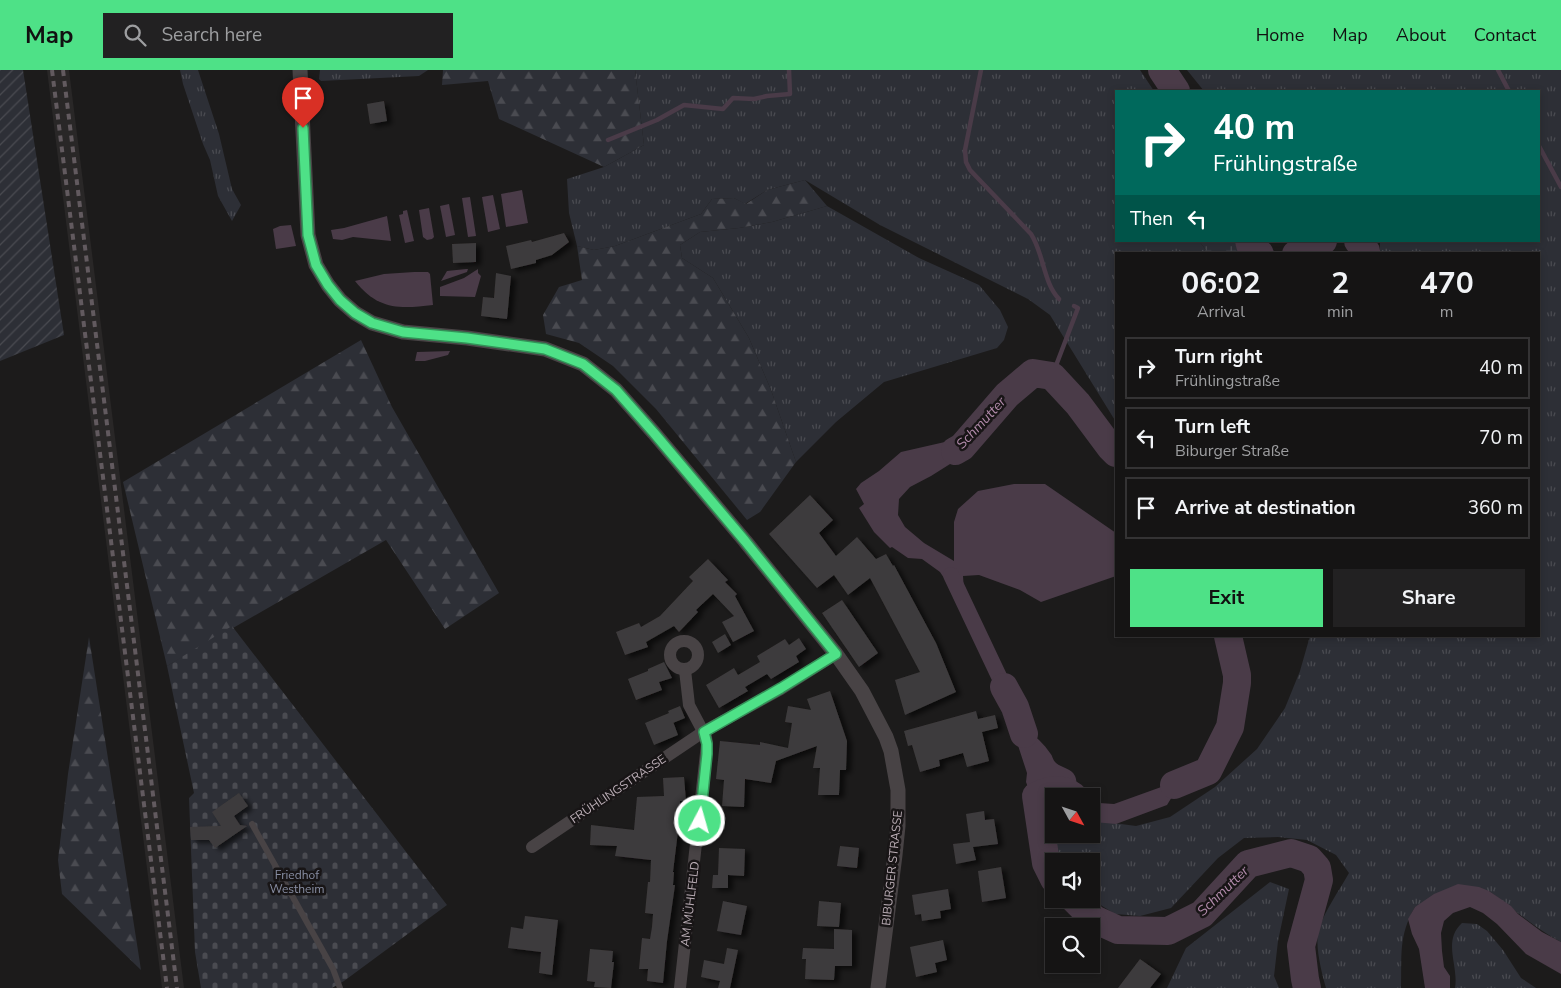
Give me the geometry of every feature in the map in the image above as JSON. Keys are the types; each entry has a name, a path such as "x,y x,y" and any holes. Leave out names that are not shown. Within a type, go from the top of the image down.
{"street":[{"name":"BIBURGER STRASSE","path":"300,70 308,235 316,265 340,300 355,313 372,323 403,332 467,338 545,349 583,364 616,390 654,433 745,541 836,654 862,691 886,738 895,767 898,790 896,846 878,988"},
{"name":"FRÜHLINGSTRASSE","path":"532,847 704,732 836,654"},
{"path":"685,670 689,705 704,732"},
{"name":"AM MÜHLFELD","path":"680,988 707,754 704,732"}],"lane":[{"path":"252,824 333,969 340,988"}],"shaded area":[{"path":"47,70 69,70 184,988 162,988"},
{"path":"522,190 528,223 506,227 501,194"},
{"path":"493,195 500,229 488,232 482,197"},
{"path":"470,197 476,236 468,237 462,198"},
{"path":"449,204 455,235 446,237 440,206"},
{"path":"429,208 434,237 427,240 423,237 419,210"},
{"path":"407,210 414,241 405,243 399,215"},
{"path":"387,216 391,241 353,237 342,240 333,239 331,230"},
{"path":"291,225 296,246 276,249 273,229"},
{"path":"468,269 467,272 441,281 447,271"},
{"path":"478,269 478,273 481,276 475,297 440,296 440,287 464,278"},
{"path":"428,272 430,274 433,305 399,307 390,305 372,298 355,281 384,274"},
{"path":"450,351 448,355 425,361 415,361 417,352"},
{"path":"982,424 958,459 910,487 899,499 898,515 905,527 924,543 954,561 954,522 958,509 978,491 1014,484 1045,484 1115,532 1115,576 1041,602 1020,590 979,575 963,576 964,591 956,596 940,572 922,559 908,558 892,547 890,548 874,532 859,508 864,504 856,489 901,452 958,439"},
{"path":"1217,637 1235,637 1241,665 1237,675"},
{"path":"1010,699 1025,716 1028,730 1051,754 1055,762 1073,773 1076,779 1077,788 1045,788 1045,819 1040,827 1036,826 1032,819 1031,795 1026,782 1027,773 1011,724"},
{"path":"1196,764 1208,771 1175,792 1167,805 1116,824 1100,823 1100,803 1114,804 1164,786 1175,772"},
{"path":"1458,884 1479,887 1489,891 1511,906 1518,914 1542,932 1561,942 1561,974 1526,954 1497,924 1483,913 1470,907 1453,913 1444,921 1441,933 1444,967 1450,976 1450,988 1425,988 1419,949 1408,919 1415,907 1434,894"}],"green space":[{"path":"0,70 23,70 64,335 0,361"},
{"path":"180,70 198,70 219,134 232,189 241,205 232,221 218,196 210,160 183,84"},
{"path":"320,70 428,70 419,76 321,81 319,79"},
{"path":"443,70 635,70 644,145 604,167 499,119 488,81 442,85"},
{"path":"635,70 1140,70 1153,90 1115,90 1115,242 1200,242 1207,252 1115,252 1115,420 1050,315 1028,299 880,225 805,180 767,190 745,204 734,198 712,199 701,214 615,246 594,250 577,246 569,213 567,179 604,167 644,145"},
{"path":"1187,70 1561,70 1561,942 1489,891 1415,907 1403,937 1401,988 1326,988 1317,943 1319,929 1332,901 1349,873 1336,855 1307,840 1278,837 1244,838 1218,858 1171,908 1140,916 1115,914 1100,905 1100,853 1054,853 1053,843 1100,843 1100,821 1136,826 1170,817 1215,787 1257,749 1285,708 1300,671 1310,637 1540,637 1540,252 1380,252 1380,242 1540,242 1540,90 1203,90"},
{"path":"805,180 827,206 772,222 700,232 680,245 682,258 713,278 749,338 771,390 796,462 760,512 747,520 656,409 613,366 579,343 546,334 543,315 559,287 582,280 577,246 594,250 615,246 701,214 712,199 734,198 746,204 767,190"},
{"path":"827,206 919,258 979,285 1000,310 1008,327 1004,340 997,348 884,382 836,422 796,462 771,390 749,338 713,278 682,258 680,245 700,232 772,222"},
{"path":"1200,242 1234,242 1239,252 1207,252"},
{"path":"361,340 392,407 499,593 445,629 386,540 167,666 123,482"},
{"name":"Friedhof Westheim","path":"232,626 447,905 332,988 201,988 195,952 189,798 194,793 167,666"},
{"path":"89,637 141,970 62,894 58,860 68,774"},
{"path":"1270,882 1289,889 1278,941 1274,976 1279,988 1167,988 1186,948"},
{"path":"1462,923 1477,924 1487,931 1503,950 1521,978 1536,988 1455,988 1456,980 1452,946 1456,930"}],"building":[{"path":"384,101 387,121 370,124 367,104"},
{"path":"564,233 569,242 552,255 536,260 536,263 511,269 506,246 531,240 532,242"},
{"path":"476,243 476,262 453,263 452,244"},
{"path":"496,273 511,276 507,319 481,316 483,297 494,298"},
{"path":"810,495 833,520 819,533 836,556 857,537 876,559 886,554 894,565 936,643 956,692 905,715 895,680 920,672 870,578 848,595 834,575 817,588 769,534"},
{"path":"708,559 728,580 725,582 737,594 735,596 754,631 733,642 722,622 734,616 713,594 696,610 698,612 679,632 674,626 646,642 648,647 625,655 616,632 639,623 641,627 660,616 693,581 689,577"},
{"path":"842,600 878,653 859,667 822,613"},
{"path":"725,634 731,645 718,653 712,642"},
{"path":"799,638 806,649 796,656 799,662 771,679 767,674 745,687 748,691 719,708 706,685 734,668 738,675 760,662 757,656 785,639 789,645"},
{"path":"664,662 672,678 659,682 662,690 636,700 628,679"},
{"path":"830,691 847,741 846,770 840,770 839,795 818,795 820,768 813,768 817,746 776,761 771,783 745,779 744,807 722,806 724,780 716,779 720,741 760,745 760,742 788,748 792,723 785,722 788,706 811,710 807,699"},
{"path":"680,706 685,718 674,723 678,735 654,745 645,723"},
{"path":"976,711 978,719 995,715 998,728 982,732 989,761 967,767 963,753 939,760 940,766 920,772 912,745 908,746 904,731"},
{"path":"684,777 686,801 680,801 673,872 673,885 675,885 663,983 647,981 648,969 639,969 642,938 650,939 652,927 653,914 645,913 651,860 615,856 617,846 590,845 591,825 634,830 637,797 664,796 663,778"},
{"path":"239,793 248,806 234,816 240,825 247,826 215,848 209,840 191,840 190,827 221,826 212,812"},
{"path":"984,811 985,820 994,819 998,844 973,847 976,860 956,864 953,844 970,842 966,814"},
{"path":"840,846 859,848 857,868 837,866"},
{"path":"719,848 745,849 744,876 728,875 728,888 712,888 713,875 718,875"},
{"path":"1001,867 1006,898 982,902 978,871"},
{"path":"948,889 951,909 940,911 941,918 922,921 921,914 915,915 912,895"},
{"path":"723,901 747,906 741,935 717,931"},
{"path":"819,901 841,903 839,927 817,926"},
{"path":"525,916 558,920 552,975 539,973 541,952 508,948 511,927 523,929"},
{"path":"834,929 852,930 852,966 835,966 834,980 805,979 806,959 802,959 803,948 834,949"},
{"path":"943,940 947,960 935,963 937,972 916,977 910,947"},
{"path":"727,948 738,950 730,988 718,988 720,981 701,977 704,960 724,964"},
{"path":"590,949 613,951 612,962 614,962 611,988 594,987 595,982 587,981"},
{"path":"1140,959 1161,974 1150,988 1118,988"}],"waterway":[{"path":"608,140 657,120 684,105 723,109 733,98 754,99 790,94 789,70"},
{"path":"981,70 965,150 966,162 970,170 1031,234 1039,250 1050,284 1059,299"},
{"name":"Schmutter","path":"1162,70 1175,90"},
{"path":"1498,70 1508,90"},
{"path":"1540,148 1561,187"},
{"name":"Schmutter","path":"1249,242 1251,248 1257,252"},
{"name":"Schmutter","path":"1300,252 1321,242"},
{"name":"Schmutter","path":"1359,242 1366,252"},
{"path":"1052,376 1078,308 1074,306"},
{"name":"Schmutter","path":"955,451 962,447 1007,395 1033,373 1052,376 1078,404 1115,452"},
{"name":"Schmutter","path":"951,575 1004,687"},
{"name":"Schmutter","path":"1174,785 1208,771 1230,727 1237,675 1228,637"},
{"name":"Schmutter","path":"1004,687 1015,707 1024,734"},
{"name":"Schmutter","path":"1045,792 1036,796 1045,856"},
{"name":"Schmutter","path":"1083,908 1094,919 1118,930 1168,931 1202,914 1248,864 1291,853 1309,859 1317,868 1319,880 1301,946 1307,988"}],"railway":[{"path":"52,70 167,988"},
{"path":"63,70 177,988"}],"route":[{"path":"303,128 308,235 316,265 340,300 355,313 372,323 403,332 467,338 545,349 583,364 616,390 654,433 745,541 836,654 704,732 707,754 700,821"}]}
